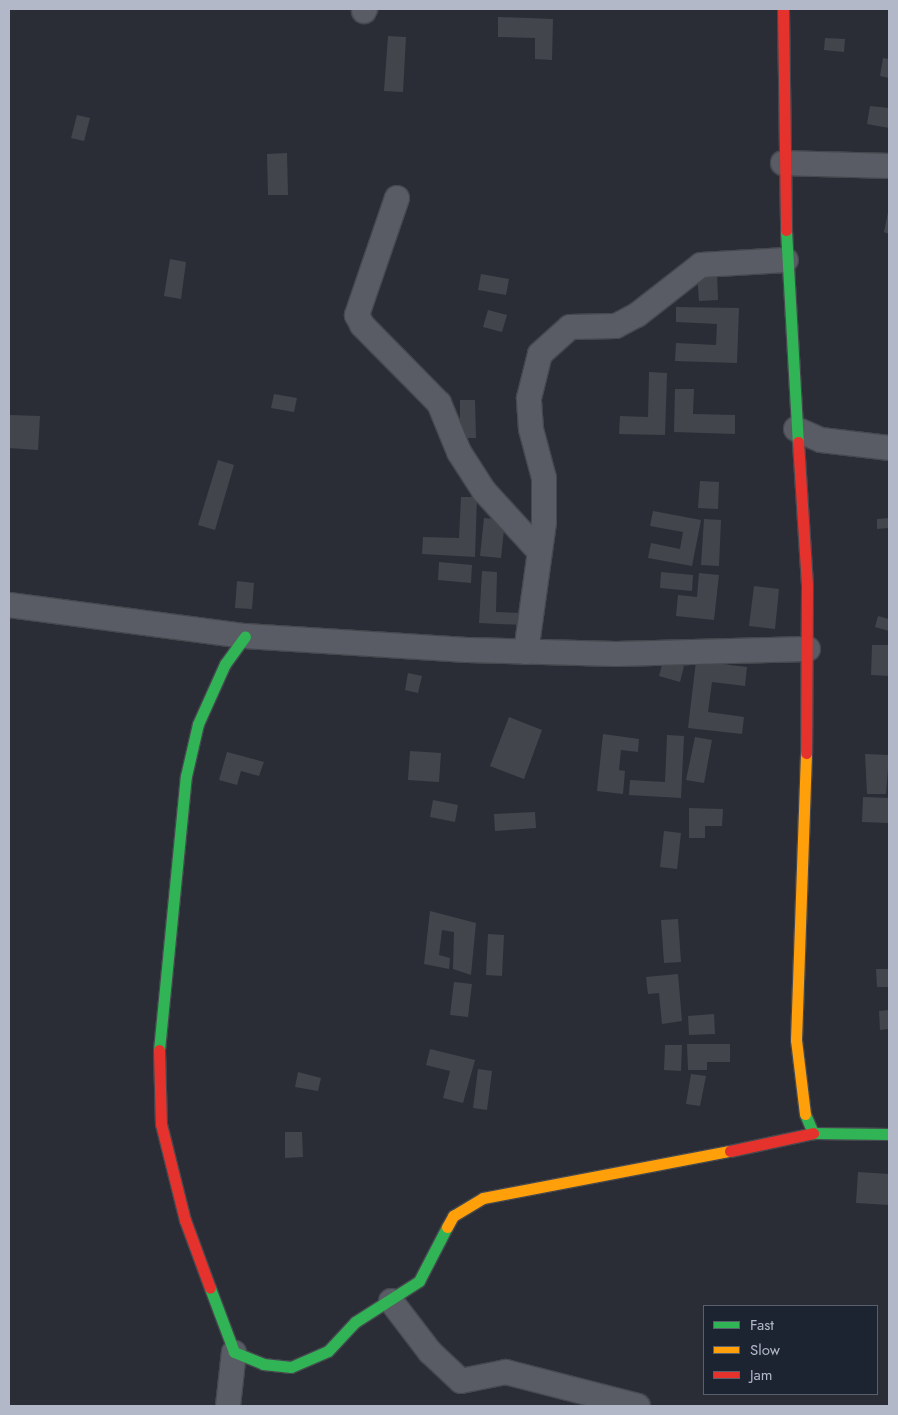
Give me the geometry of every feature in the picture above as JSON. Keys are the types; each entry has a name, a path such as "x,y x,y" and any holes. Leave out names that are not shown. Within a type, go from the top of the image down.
{"street":[{"path":"783,9 783,163 786,260 808,649 805,879 796,1040 802,1107 813,1133"},
{"path":"783,163 889,166"},
{"path":"397,198 357,315 362,326 439,403 459,452 484,491 540,551"},
{"path":"526,652 540,551 544,478 531,430 529,398 540,354 570,327 616,326 637,315 701,264 786,260"},
{"path":"796,429 821,440 889,448"},
{"path":"9,605 245,636 526,652 616,654 808,649"},
{"path":"228,1406 234,1352 185,1220 161,1124 158,1060 186,776 198,724 225,664 245,636"},
{"path":"234,1352 263,1364 291,1367 328,1350 355,1322 391,1301 419,1281 454,1216 482,1198 614,1176 813,1133 889,1134"},
{"path":"391,1301 430,1352 461,1381 506,1372 638,1406"}],"building":[{"path":"498,17 553,19 552,60 535,59 535,38 498,37"},
{"path":"388,36 406,37 403,92 384,91"},
{"path":"825,38 845,39 844,52 824,50"},
{"path":"883,58 889,59 889,78 880,76"},
{"path":"870,106 889,108 889,128 867,124"},
{"path":"77,115 90,118 84,141 71,138"},
{"path":"287,153 288,195 268,195 267,154"},
{"path":"889,212 889,234 884,232"},
{"path":"170,259 186,262 181,299 164,296"},
{"path":"717,272 718,300 699,301 697,273"},
{"path":"481,274 509,279 506,295 478,290"},
{"path":"676,307 739,308 737,363 675,361 676,343 716,345 717,324 676,322"},
{"path":"488,310 507,315 502,332 483,327"},
{"path":"649,372 667,373 665,435 619,434 620,416 648,417"},
{"path":"675,389 694,389 693,414 735,415 735,434 674,432"},
{"path":"274,394 297,398 294,412 271,408"},
{"path":"460,400 475,400 476,438 460,438"},
{"path":"9,415 40,416 38,450 9,448"},
{"path":"218,460 234,465 215,530 198,525"},
{"path":"700,481 719,482 718,509 698,508"},
{"path":"461,497 477,497 475,557 422,554 423,537 459,538"},
{"path":"653,511 701,520 692,566 648,558 651,543 680,549 683,532 650,526"},
{"path":"484,518 505,520 501,558 480,556"},
{"path":"889,518 889,528 877,529 877,519"},
{"path":"704,519 721,520 719,566 701,565"},
{"path":"439,562 472,565 471,583 438,580"},
{"path":"482,571 497,572 496,612 525,613 524,625 479,623"},
{"path":"661,572 693,575 692,591 660,588"},
{"path":"699,573 719,575 714,620 676,616 678,595 697,597"},
{"path":"237,581 254,583 252,609 235,608"},
{"path":"754,586 779,589 775,629 749,626"},
{"path":"878,616 889,619 889,631 875,627"},
{"path":"872,645 889,645 889,676 871,675"},
{"path":"663,661 684,666 680,682 659,676"},
{"path":"696,661 747,667 745,686 712,682 708,712 744,717 742,734 688,728"},
{"path":"408,673 422,676 418,693 405,690"},
{"path":"509,717 542,730 524,779 490,766"},
{"path":"603,734 639,739 638,752 621,750 619,770 625,771 623,794 597,791"},
{"path":"667,735 684,736 681,798 629,795 630,780 665,782"},
{"path":"695,737 712,740 704,783 686,780"},
{"path":"410,751 441,753 439,782 408,780"},
{"path":"227,752 264,762 259,776 241,771 237,785 219,780"},
{"path":"865,754 889,755 886,794 867,794"},
{"path":"863,797 889,798 889,823 862,822"},
{"path":"433,800 458,805 455,822 430,817"},
{"path":"689,808 723,809 722,826 705,826 705,838 689,838"},
{"path":"535,812 536,828 495,831 494,814"},
{"path":"664,831 681,833 677,869 660,867"},
{"path":"430,911 476,923 471,975 453,969 454,932 442,930 439,955 450,958 449,969 424,964"},
{"path":"678,919 681,962 664,963 661,920"},
{"path":"488,934 504,935 502,976 486,975"},
{"path":"876,969 889,969 889,987 877,987"},
{"path":"678,974 682,1021 662,1024 659,993 648,994 646,977"},
{"path":"454,982 472,984 468,1017 450,1015"},
{"path":"889,1010 889,1029 880,1030 879,1011"},
{"path":"714,1014 715,1034 689,1035 688,1016"},
{"path":"687,1044 730,1044 730,1062 707,1062 707,1070 688,1070"},
{"path":"665,1045 682,1045 681,1071 664,1070"},
{"path":"430,1049 475,1060 463,1103 443,1098 450,1071 426,1065"},
{"path":"478,1069 492,1071 487,1110 473,1108"},
{"path":"298,1072 321,1078 318,1091 295,1087"},
{"path":"691,1074 706,1076 700,1106 686,1104"},
{"path":"285,1132 302,1132 303,1157 285,1158"},
{"path":"858,1172 889,1174 889,1205 856,1203"}],"traffic: fast":[{"path":"786,230 798,442"},
{"path":"159,1050 186,776 198,724 225,664 245,636"},
{"path":"805,1114 813,1133 889,1134"},
{"path":"210,1288 234,1352 263,1364 291,1367 328,1351 355,1322 419,1281 447,1227"}],"traffic: slow":[{"path":"805,1114 796,1040 806,753"},
{"path":"447,1227 453,1216 483,1198 730,1151"}],"traffic: jam":[{"path":"783,9 786,230"},
{"path":"798,442 807,584 806,753"},
{"path":"159,1050 161,1124 185,1220 210,1288"},
{"path":"730,1151 813,1133"}]}
